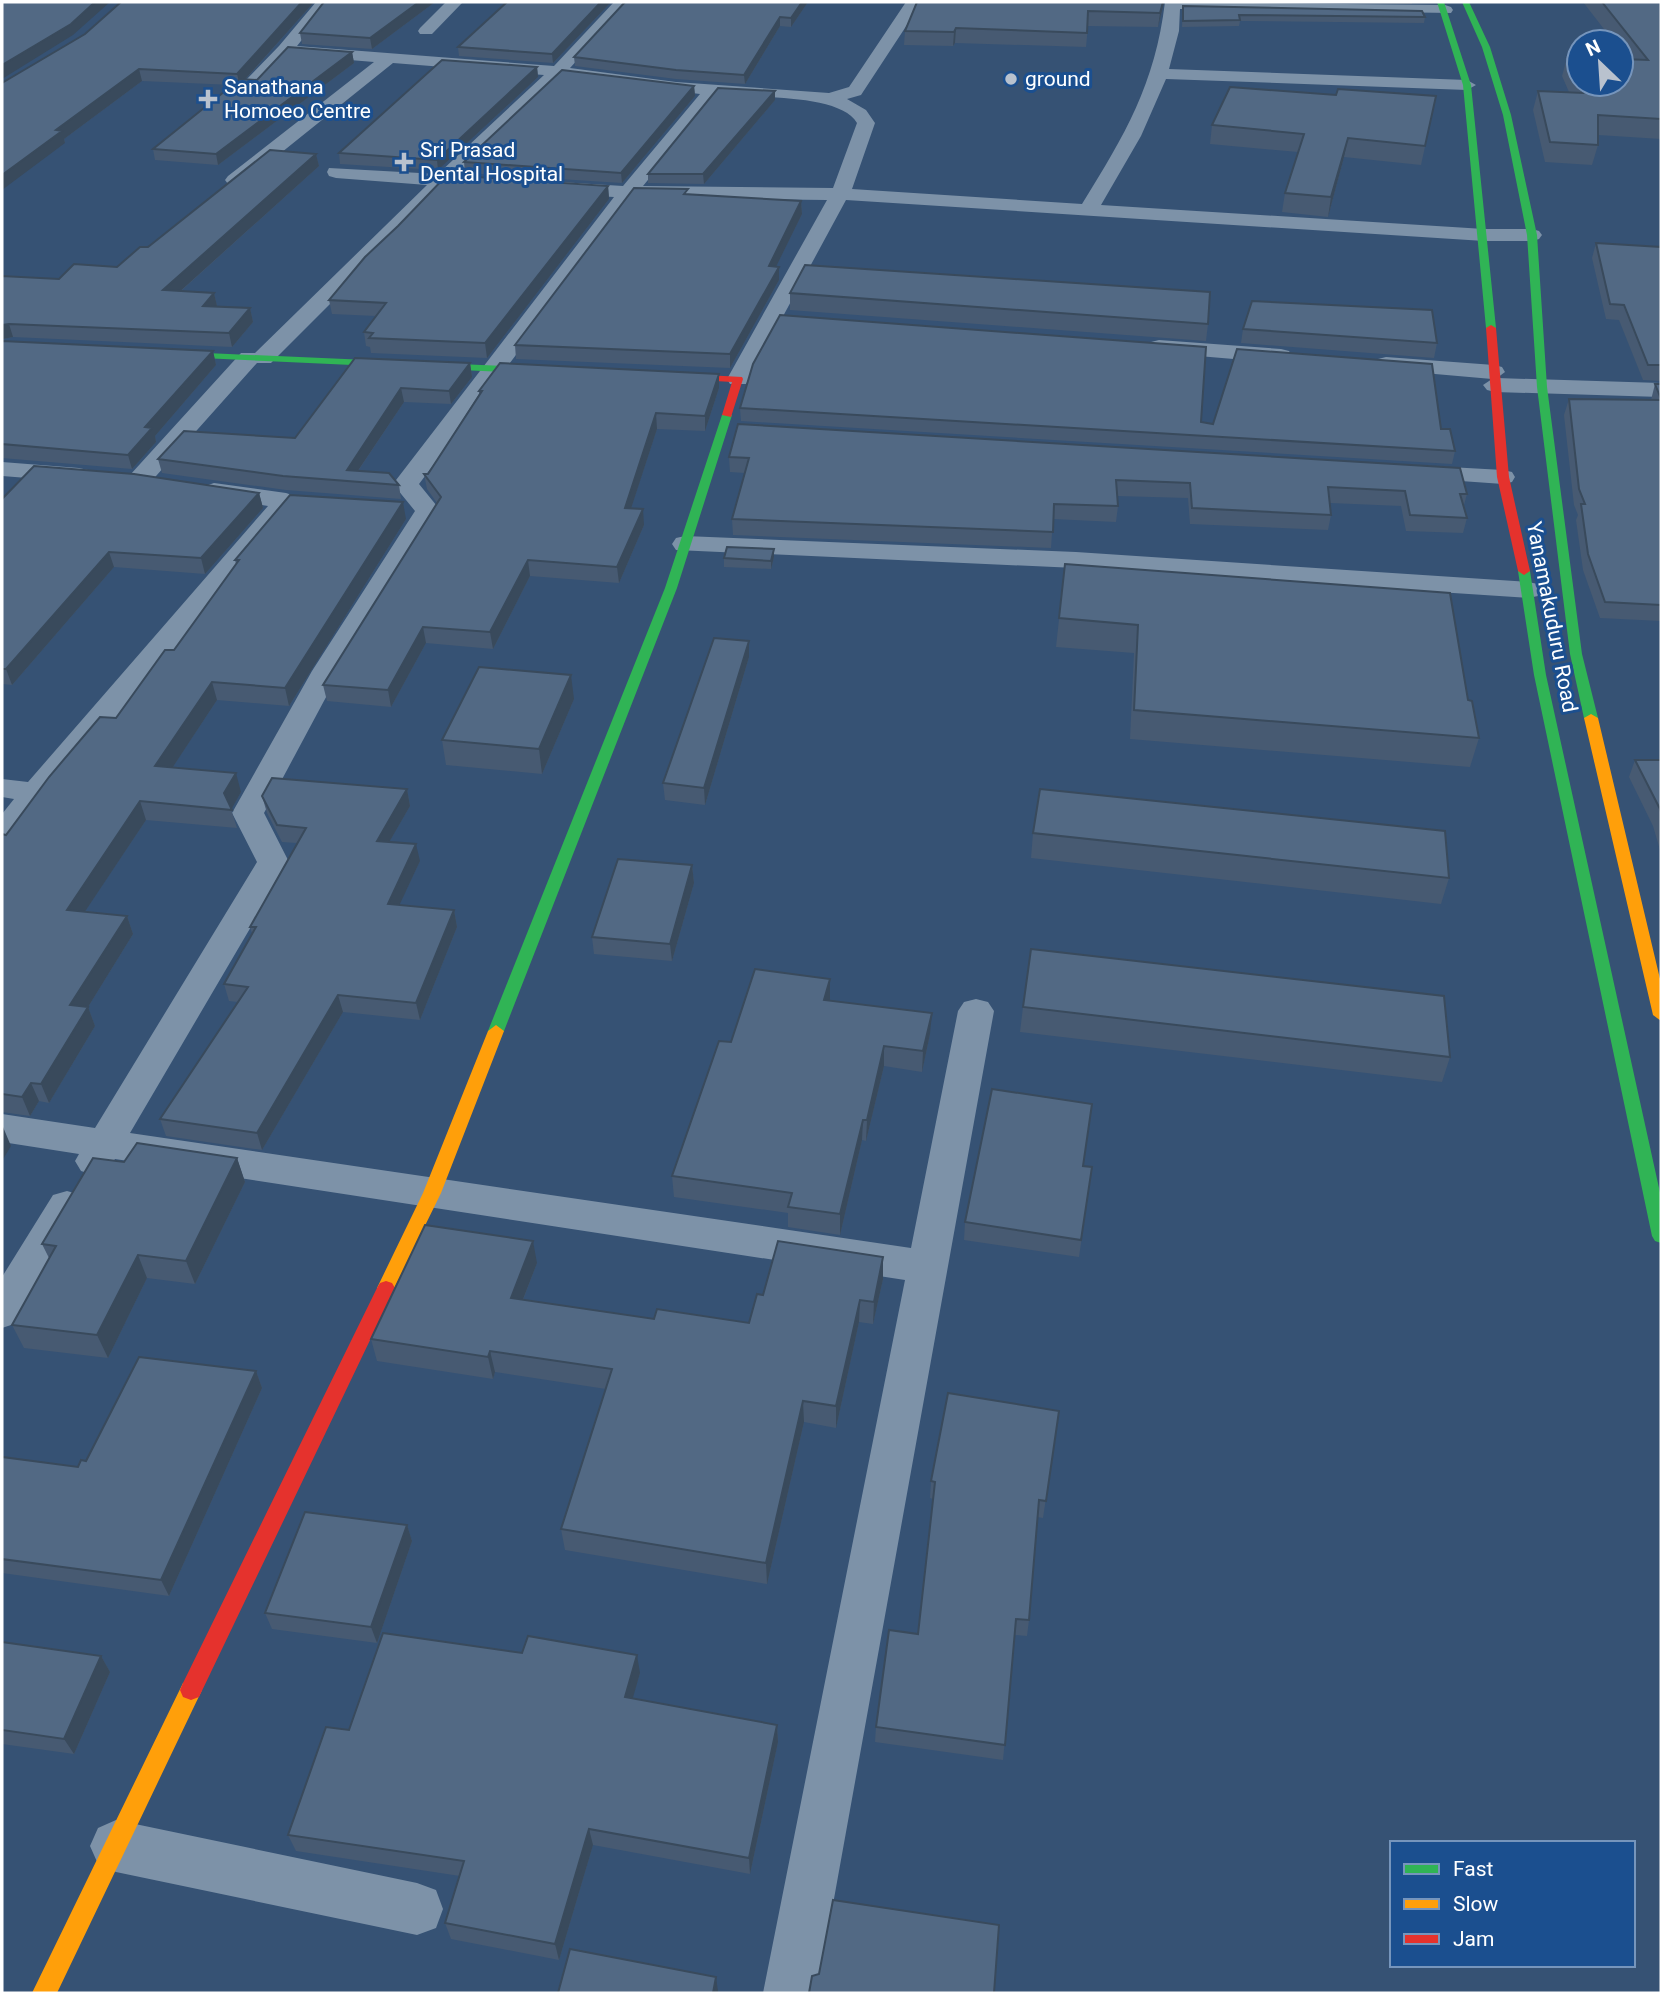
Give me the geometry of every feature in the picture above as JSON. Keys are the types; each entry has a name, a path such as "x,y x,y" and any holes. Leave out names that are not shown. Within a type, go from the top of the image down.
{"street":[{"path":"251,85 285,50 324,2"},
{"path":"426,31 455,2"},
{"path":"119,479 256,358 558,71 622,2"},
{"path":"829,98 855,91 914,2"},
{"name":"Yanamakuduru Road","path":"1465,2 1486,47 1507,115 1532,235 1542,387 1576,654 1661,1015"},
{"path":"1088,210 1138,128 1167,57 1173,3 1442,6"},
{"name":"Yanamakuduru Road","path":"1442,6 1467,86 1484,235 1503,477 1528,590 1540,675 1661,1236"},
{"path":"44,1993 432,1193 671,588 738,379 840,194 866,123 863,115 853,108 829,98 712,90 558,71 285,50"},
{"path":"225,188 389,58"},
{"path":"1159,74 1467,86"},
{"path":"428,511 407,484 628,192 712,90"},
{"path":"335,172 508,185"},
{"path":"534,187 628,192 840,194 1484,235 1532,235"},
{"path":"772,318 800,320"},
{"path":"1133,345 1300,358"},
{"path":"152,354 561,371"},
{"path":"1369,363 1542,387 1661,390"},
{"path":"656,375 738,379"},
{"path":"722,430 750,432"},
{"path":"2,492 15,470 166,484"},
{"path":"1392,470 1503,477"},
{"path":"2,835 36,792 299,502 193,488"},
{"path":"389,508 428,511"},
{"path":"2,1311 106,1143 273,862 248,813 326,671 428,511"},
{"path":"685,544 1076,560 1528,590"},
{"path":"2,788 36,792"},
{"path":"789,1993 976,1011"},
{"path":"2,1128 928,1267"},
{"path":"116,1846 417,1909"}],"building":[{"path":"2,2 95,2 71,24 2,65"},
{"path":"121,2 302,2 237,74 139,69 56,130 62,131 2,175 2,83 85,34"},
{"path":"324,2 419,2 370,38 300,33"},
{"path":"507,2 601,2 552,54 458,47"},
{"path":"625,2 802,2 791,18 780,17 744,75 676,70 574,57"},
{"path":"917,2 1163,2 1160,13 1088,11 1087,33 956,28 954,32 905,31"},
{"path":"1602,2 1661,2 1661,119 1598,115 1598,145 1550,142 1538,91 1565,92 1565,98 1635,98 1635,60 1648,60 1635,44 1635,28 1623,28"},
{"path":"1183,6 1422,11 1425,17 1239,15 1240,20 1183,21"},
{"path":"288,47 352,52 216,154 153,149 240,79 257,80"},
{"path":"442,60 537,67 437,160 339,153"},
{"path":"562,70 694,86 621,173 464,162"},
{"path":"1230,87 1336,95 1338,89 1436,96 1425,146 1348,138 1331,197 1285,193 1304,134 1212,125"},
{"path":"718,88 775,91 703,174 648,174"},
{"path":"270,150 316,154 163,290 214,293 203,306 250,308 229,333 2,325 2,276 59,279 74,264 117,267 140,247 148,247"},
{"path":"447,175 608,186 485,343 369,338 373,333 364,332 386,303 329,300 365,257"},
{"path":"634,188 688,189 684,194 801,201 769,266 779,267 730,354 515,345"},
{"path":"1596,243 1661,247 1661,365 1648,365 1624,305 1610,304"},
{"path":"805,265 1210,292 1208,324 790,293"},
{"path":"1252,301 1432,310 1437,343 1243,329"},
{"path":"780,315 1206,347 1201,422 1213,424 1237,349 1432,364 1441,429 1450,429 1455,451 740,408 753,364"},
{"path":"2,341 213,351 145,427 152,428 128,455 2,444"},
{"path":"355,358 470,363 449,391 401,388 347,470 389,473 399,485 283,476 158,459 184,431 295,438"},
{"path":"500,363 719,374 705,416 656,413 625,508 643,509 617,567 528,560 490,632 423,627 388,690 323,685 441,497 424,474 428,474 482,391 479,391"},
{"path":"1655,384 1661,384 1661,399"},
{"path":"1569,399 1661,400 1661,605 1605,602 1588,554 1581,504 1585,504 1579,489"},
{"path":"738,424 1460,468 1467,494 1460,494 1467,518 1410,515 1405,491 1328,487 1331,515 1192,508 1190,483 1116,480 1118,506 1054,504 1053,532 732,519 749,458 729,457"},
{"path":"34,466 134,474 259,493 201,558 109,552 6,669 2,669 2,499"},
{"path":"290,495 403,502 285,688 212,682 155,766 236,773 224,793 232,810 140,801 67,910 127,916 70,1005 88,1007 41,1084 31,1083 22,1097 2,1094 2,834 6,835 49,777 100,717 116,718 165,650 174,650 239,560 235,560"},
{"path":"727,547 774,549 771,561 724,558"},
{"path":"1065,564 1450,593 1468,700 1472,701 1479,738 1134,710 1138,625 1059,618"},
{"path":"714,638 749,641 704,788 663,783"},
{"path":"479,667 571,675 539,749 442,740"},
{"path":"1635,760 1661,760 1661,812 1660,809"},
{"path":"272,778 407,789 377,841 416,844 388,904 454,910 416,1003 338,995 257,1133 160,1119 248,987 224,984 256,927 250,927 306,828 277,825 262,796"},
{"path":"1040,789 1445,831 1449,878 1033,833"},
{"path":"618,859 692,865 670,944 592,937"},
{"path":"1031,949 1444,996 1450,1057 1023,1007"},
{"path":"755,969 830,979 824,1000 932,1013 923,1051 884,1046 867,1120 863,1120 840,1214 788,1207 792,1193 672,1176 719,1041 731,1042"},
{"path":"992,1089 1092,1104 1083,1166 1092,1167 1081,1240 965,1222"},
{"path":"137,1143 237,1158 186,1261 138,1255 97,1335 12,1325 56,1246 42,1244 93,1158 124,1162"},
{"path":"425,1225 533,1241 511,1298 654,1319 657,1309 749,1323 757,1294 763,1295 778,1241 883,1257 874,1302 860,1300 836,1406 803,1401 766,1563 561,1529 612,1369 490,1351 488,1357 371,1339"},
{"path":"139,1357 256,1371 161,1580 2,1559 2,1457 78,1467 81,1460 86,1461"},
{"path":"948,1393 1059,1411 1046,1501 1039,1500 1029,1620 1016,1619 1005,1745 876,1727 889,1630 918,1634 935,1482 931,1481"},
{"path":"305,1512 407,1525 371,1627 265,1613"},
{"path":"383,1633 522,1653 528,1636 637,1655 625,1697 777,1725 749,1858 589,1829 555,1944 445,1923 464,1861 288,1835 326,1727 349,1730"},
{"path":"2,1642 101,1656 64,1739 2,1730"},
{"path":"833,1900 999,1925 994,1993 809,1993 812,1976 819,1974"},
{"path":"570,1949 716,1977 713,1993 558,1993"}],"traffic: fast":[{"path":"1440,2 1467,85 1491,328"},
{"path":"1465,2 1486,47 1507,115 1532,235 1542,387 1576,654 1591,718"},
{"path":"162,354 549,371"},
{"path":"496,1031 671,588 727,415"},
{"path":"1524,571 1540,675 1661,1236"}],"traffic: slow":[{"path":"1591,718 1661,1015"},
{"path":"386,1288 432,1193 496,1031"},
{"path":"44,1993 191,1690"}],"traffic: jam":[{"path":"1491,328 1503,477 1524,571"},
{"path":"669,376 738,379 727,415"},
{"path":"191,1690 386,1288"}],"place":[{"name":"ground","path":"1011,79"},
{"name":"Sanathana Homoeo Centre","path":"208,99"},
{"name":"Sri Prasad Dental Hospital","path":"404,162"}]}
